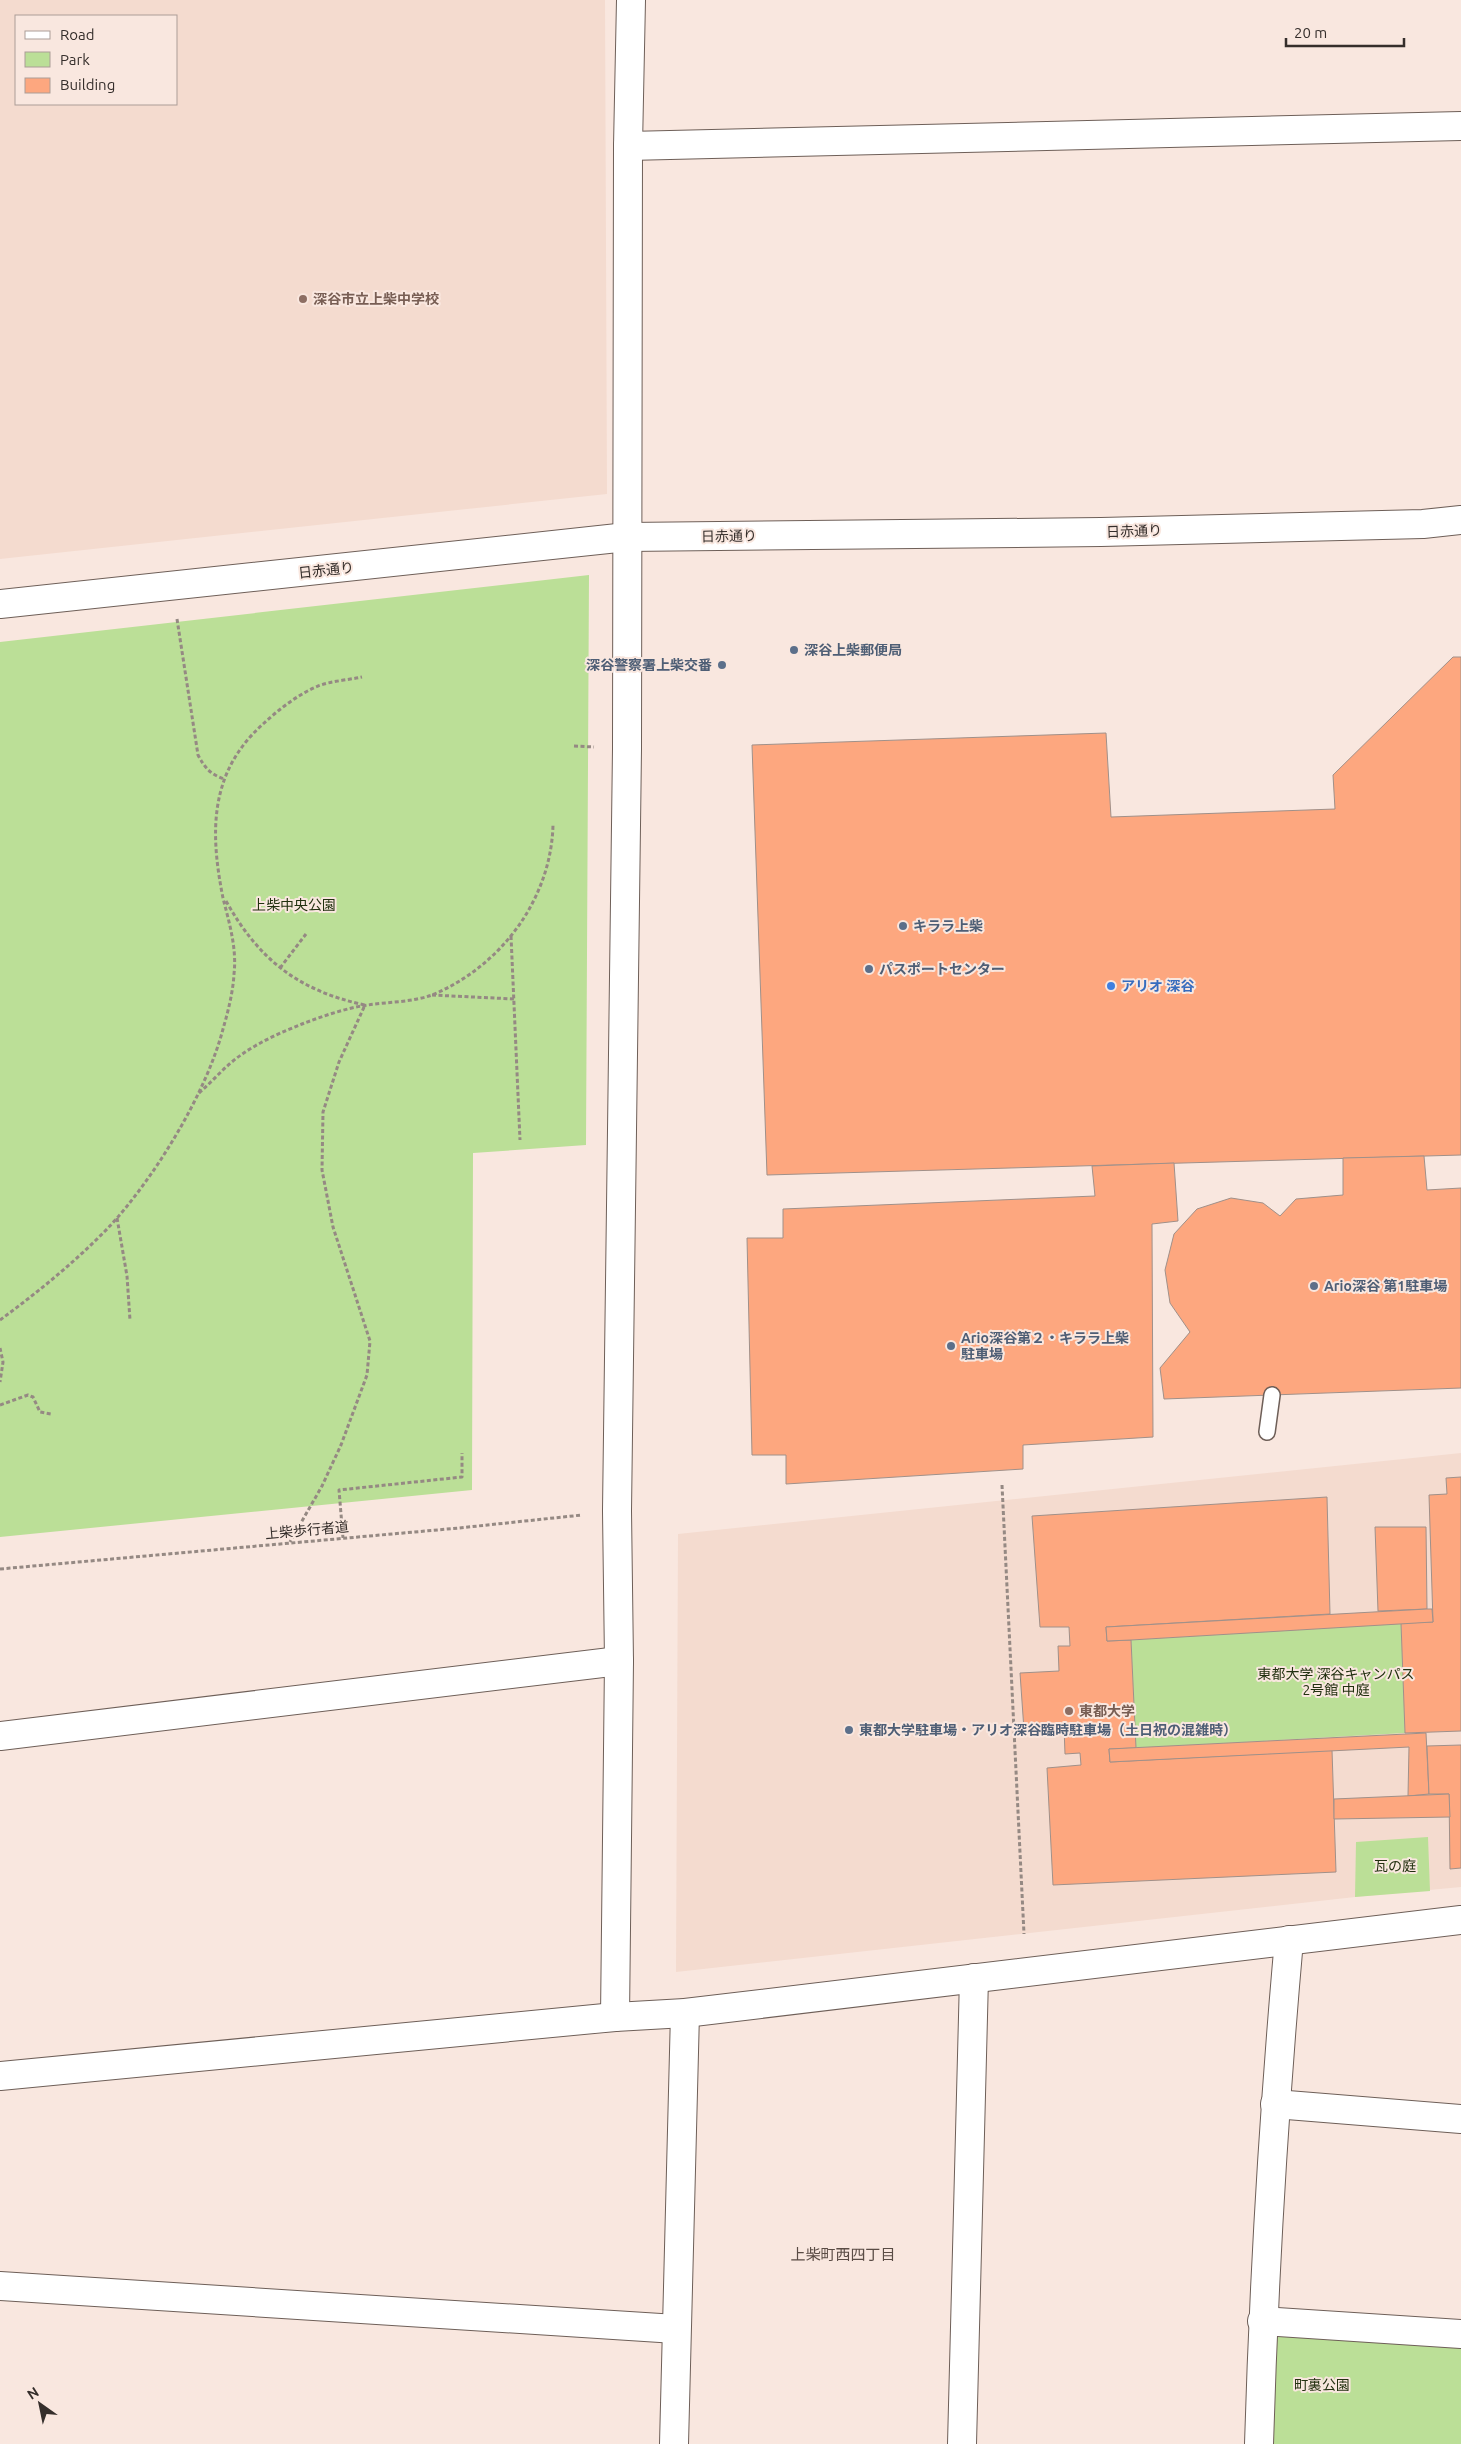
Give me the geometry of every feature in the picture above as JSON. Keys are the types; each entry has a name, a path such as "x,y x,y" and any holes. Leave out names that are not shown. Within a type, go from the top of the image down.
{"street":[{"path":"615,2017 618,1661 616,1511 623,1141 628,146 631,0"},
{"path":"628,146 1461,126"},
{"name":"日赤通り","path":"0,604 627,537 1101,532 1423,524 1461,520"},
{"path":"0,1736 618,1661"},
{"path":"0,2076 615,2017 685,2013 1461,1920"},
{"path":"1259,2444 1262,2321 1275,2104 1289,1940"},
{"path":"962,2444 974,1978"},
{"path":"674,2444 685,2013"},
{"path":"1275,2104 1461,2119"},
{"path":"0,2286 676,2329"},
{"path":"1262,2321 1461,2334"}],"lane":[{"path":"1267,1432 1272,1395"}],"path":[{"path":"172,586 198,755 204,767 212,774 224,780"},
{"path":"0,1320 64,1270 117,1217 147,1178 208,1076 223,1030 234,973 232,934 223,896 216,830 218,796 228,766 250,736 282,708 319,686 362,677"},
{"path":"430,995 472,973 503,946 526,916 544,882 552,846 553,825"},
{"path":"223,896 242,929 266,956 280,968 320,992 365,1005"},
{"path":"280,968 306,934"},
{"path":"511,935 520,1140"},
{"path":"197,1096 241,1054 303,1024 365,1005 430,995 514,998"},
{"path":"290,1542 322,1486 341,1445 367,1375 370,1341 333,1227 322,1170 323,1112 339,1062 365,1005"},
{"path":"117,1217 127,1276 130,1320"},
{"path":"0,1348 3,1362 0,1382"},
{"path":"0,1405 28,1395 34,1397 40,1412 51,1414"},
{"path":"343,1538 339,1490 462,1477 462,1453"},
{"path":"1002,1485 1024,1934"},
{"name":"上柴歩行者道","path":"0,1569 616,1511"}],"shaded area":[{"name":"深谷市立上柴中学校","path":"0,0 605,0 607,494 0,559"},
{"name":"東都大学","path":"1461,1453 1461,1887 676,1972 678,1534"}],"green space":[{"name":"上柴中央公園","path":"589,575 586,1145 473,1153 472,1490 0,1537 0,642"},
{"name":"東都大学 深谷キャンパス 2号館 中庭","path":"1401,1623 1405,1733 1136,1748 1131,1640"},
{"name":"瓦の庭","path":"1428,1837 1430,1891 1355,1897 1356,1842"},
{"name":"町裏公園","path":"1262,2321 1461,2334 1461,2444 1259,2444"}],"building":[{"name":"アリオ 深谷","path":"1453,657 1461,657 1461,1155 767,1175 752,745 1106,733 1111,817 1335,809 1333,775"},
{"name":"Ario深谷 第1駐車場","path":"1424,1156 1427,1190 1461,1188 1461,1388 1164,1399 1160,1368 1190,1332 1170,1303 1165,1270 1174,1234 1197,1209 1231,1198 1263,1203 1280,1216 1296,1199 1343,1195 1343,1158"},
{"name":"Ario深谷第２・キララ上柴 駐車場","path":"1174,1163 1178,1221 1152,1224 1153,1437 1023,1445 1023,1469 786,1484 786,1455 752,1455 747,1238 783,1238 783,1209 1095,1196 1092,1166"},
{"path":"1461,1477 1461,1731 1405,1733 1401,1623 1433,1622 1429,1495 1447,1494 1446,1478"},
{"path":"1327,1497 1330,1614 1106,1627 1107,1641 1131,1640 1136,1748 1109,1749 1110,1762 1332,1750 1336,1872 1053,1885 1047,1768 1081,1765 1080,1753 1065,1754 1064,1727 1024,1730 1020,1673 1059,1671 1058,1646 1070,1646 1069,1627 1040,1627 1032,1516"},
{"path":"1375,1527 1426,1527 1427,1609 1378,1611"},
{"path":"1432,1609 1433,1622 1107,1641 1106,1627"},
{"path":"1426,1733 1429,1794 1408,1796 1409,1747 1110,1762 1109,1749"},
{"path":"1461,1745 1461,1868 1450,1869 1449,1794 1429,1794 1427,1746"},
{"path":"1449,1794 1450,1817 1334,1819 1334,1799"}],"place":[{"name":"深谷市立上柴中学校","path":"303,299"},
{"name":"深谷上柴郵便局","path":"794,650"},
{"name":"深谷警察署上柴交番","path":"722,665"},
{"name":"キララ上柴","path":"903,926"},
{"name":"パスポートセンター","path":"869,969"},
{"name":"アリオ 深谷","path":"1111,986"},
{"name":"Ario深谷 第1駐車場","path":"1314,1286"},
{"name":"Ario深谷第２・キララ上柴 駐車場","path":"951,1346"},
{"name":"東都大学","path":"1069,1711"},
{"name":"東都大学駐車場・アリオ深谷臨時駐車場（土日祝の混雑時）","path":"849,1730"}],"district":[{"name":"上柴町西四丁目","path":"843,2255"}]}
